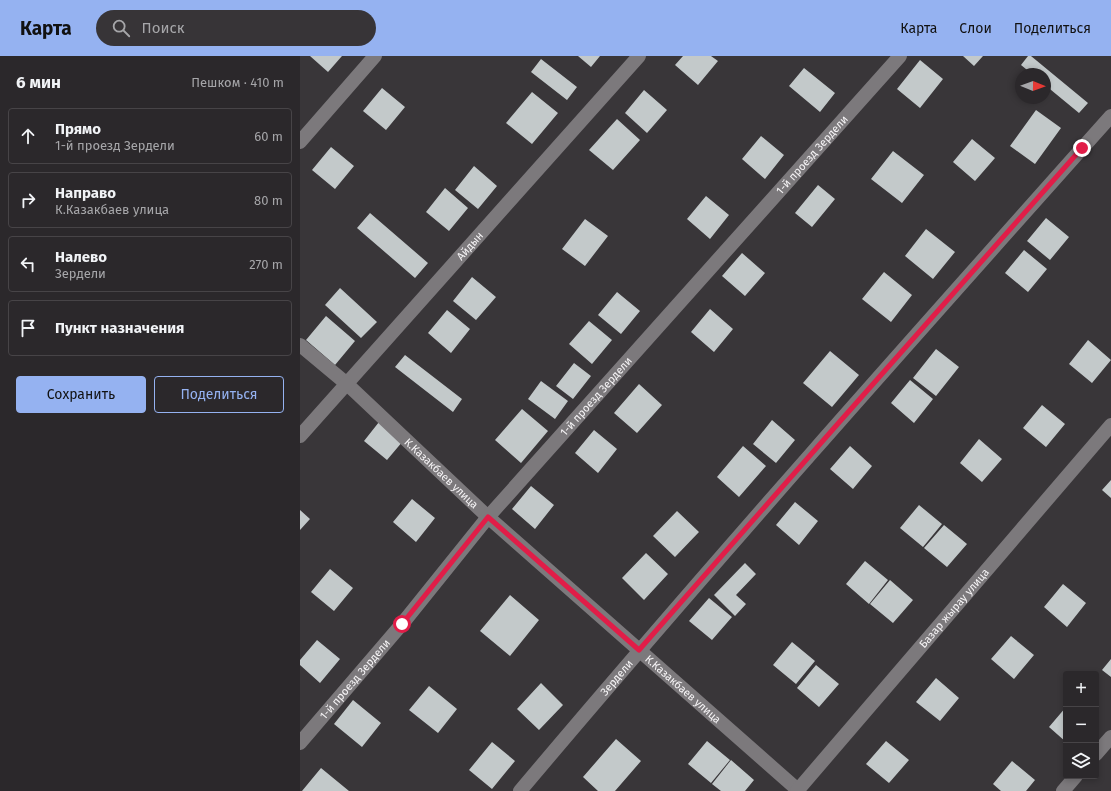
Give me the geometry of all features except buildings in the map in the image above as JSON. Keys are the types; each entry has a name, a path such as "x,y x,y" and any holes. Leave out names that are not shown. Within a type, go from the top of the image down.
{"street":[{"path":"300,142 375,56"},
{"name":"Айдын","path":"300,436 639,56"},
{"name":"1-й проезд Зердели","path":"300,743 402,624 488,517 900,56"},
{"name":"Зердели","path":"520,791 639,650 1111,116"},
{"name":"К.Казакбаев улица","path":"300,345 347,384 488,517 798,791"},
{"name":"Базар жырау улица","path":"798,791 1111,425"},
{"path":"1099,751 1111,737"},
{"path":"1063,791 1073,779"}],"route":[{"path":"402,624 488,517 639,650 1082,148"}]}
